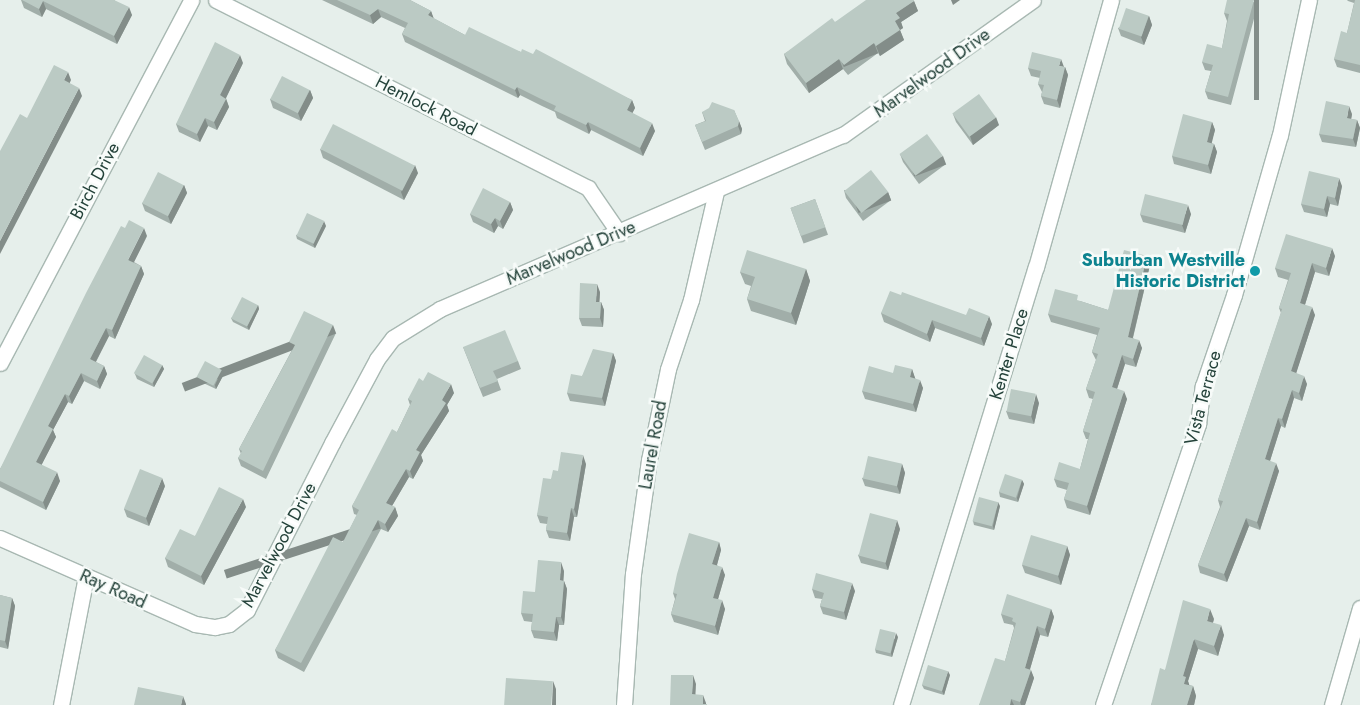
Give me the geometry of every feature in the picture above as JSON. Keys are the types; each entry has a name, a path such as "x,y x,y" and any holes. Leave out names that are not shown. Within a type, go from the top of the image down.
{"street":[{"name":"Birch Drive","path":"0,363 191,0"},
{"name":"Hemlock Road","path":"216,0 588,188 618,232"},
{"name":"Marvelwood Drive","path":"230,624 247,610 377,359 393,338 440,309 716,192 856,128 1033,0"},
{"name":"Kenter Place","path":"901,705 1036,267 1111,0"},
{"name":"Vista Terrace","path":"1103,705 1198,424 1203,386 1234,295 1280,135 1309,0"},
{"name":"Laurel Road","path":"624,705 633,574 649,460 668,369 692,300 716,192"},
{"name":"Ray Road","path":"0,538 195,624 215,627 230,624"},
{"path":"61,705 86,576"},
{"path":"1332,705 1360,608"}],"building":[{"path":"22,0 114,0 129,7 114,36 43,1 39,9"},
{"path":"337,0 410,0 431,11 428,15 465,35 469,27 521,52 522,49 533,54 536,49 632,100 627,110 652,123 640,148 588,122 586,125 554,110 556,106 517,87 515,90 402,34 408,23 378,9 370,15"},
{"path":"866,0 914,1 896,13 900,18 895,21 900,30 876,46 874,43 844,65 839,59 806,83 784,54 832,18 835,22"},
{"path":"1227,0 1254,0 1228,97 1205,91 1213,65 1202,62 1207,44 1222,48 1229,14 1224,13"},
{"path":"1355,0 1360,0 1360,65 1334,59 1341,31 1347,33"},
{"path":"1126,8 1149,16 1142,37 1119,29"},
{"path":"215,42 240,55 220,95 226,99 214,122 205,118 197,134 176,124"},
{"path":"1032,52 1061,59 1059,66 1065,67 1057,100 1041,96 1044,85 1038,84 1041,71 1028,68"},
{"path":"54,65 68,72 64,80 79,88 0,241 0,151 20,114 27,118"},
{"path":"282,76 310,90 298,113 270,99"},
{"path":"979,94 996,117 969,137 952,113"},
{"path":"1326,101 1349,106 1347,118 1357,120 1353,139 1319,134"},
{"path":"712,102 734,110 739,121 738,126 702,142 695,125 706,121 702,112 709,108"},
{"path":"1183,114 1212,122 1207,142 1214,144 1208,165 1172,156"},
{"path":"333,124 415,166 402,191 320,149"},
{"path":"927,134 943,156 915,176 899,154"},
{"path":"871,170 888,192 861,213 844,191"},
{"path":"1309,171 1339,178 1335,198 1327,196 1324,209 1301,204"},
{"path":"158,172 184,185 168,216 142,203"},
{"path":"483,188 510,202 500,221 495,218 491,224 470,214"},
{"path":"1145,194 1188,205 1183,225 1140,214"},
{"path":"815,199 825,227 801,236 791,208"},
{"path":"307,213 324,221 314,244 296,236"},
{"path":"129,220 144,228 128,260 141,266 112,330 106,328 90,359 104,366 97,381 81,373 69,396 65,394 48,426 53,429 36,462 57,472 43,502 0,481 0,469 86,293 121,226 125,228"},
{"path":"1286,234 1332,248 1326,268 1312,263 1300,303 1312,307 1291,371 1304,376 1299,393 1292,390 1282,419 1278,418 1265,459 1276,463 1257,522 1246,518 1224,574 1198,565 1223,501 1218,500 1282,309 1279,308 1291,273 1275,268"},
{"path":"747,250 806,269 791,313 747,299 755,277 740,272"},
{"path":"1124,250 1147,256 1128,337 1139,340 1133,359 1122,355 1112,387 1124,391 1087,506 1064,499 1069,483 1054,479 1059,462 1080,469 1090,433 1083,431 1095,392 1086,389 1098,354 1092,352 1100,328 1048,314 1055,289 1078,295 1077,300 1108,310"},
{"path":"580,283 597,284 596,302 601,302 600,318 579,318"},
{"path":"890,291 901,295 902,292 966,315 969,308 989,316 981,338 932,320 927,334 881,313"},
{"path":"242,297 258,305 247,327 231,318"},
{"path":"304,311 333,325 263,471 238,458 242,451 239,449 295,345 289,342"},
{"path":"505,330 518,361 493,371 498,381 480,388 463,347"},
{"path":"593,349 613,353 602,398 567,393 571,374 582,376"},
{"path":"144,355 162,365 152,384 134,373"},
{"path":"205,361 222,370 213,386 197,377"},
{"path":"895,365 912,369 910,377 920,380 913,404 862,391 869,366 893,373"},
{"path":"428,372 451,384 442,400 446,403 416,450 420,452 410,471 406,469 386,503 395,507 385,524 378,520 301,663 275,650 333,537 343,542 359,510 352,506 392,429 397,432 412,401 408,399 419,378 423,381"},
{"path":"1011,389 1036,394 1031,416 1007,412"},
{"path":"561,452 583,455 574,509 571,508 567,533 546,530 548,517 537,515 543,478 551,479 553,470 558,471"},
{"path":"868,456 902,464 897,486 863,478"},
{"path":"140,469 162,478 146,518 124,509"},
{"path":"1005,474 1022,480 1016,498 999,492"},
{"path":"219,487 243,499 201,576 165,558 180,529 195,536"},
{"path":"979,497 998,502 992,526 973,521"},
{"path":"870,513 897,520 886,563 859,556"},
{"path":"689,533 719,542 712,564 722,567 713,598 722,600 715,626 671,614 677,594 673,593 677,574"},
{"path":"1031,535 1067,546 1058,576 1022,565"},
{"path":"538,560 561,562 560,580 564,581 561,617 556,617 554,632 531,630 533,614 521,613 523,591 535,592"},
{"path":"816,573 852,583 844,612 820,606 824,593 812,589"},
{"path":"1007,594 1051,609 1045,629 1037,626 1025,668 1031,670 1020,702 1011,699 1010,705 979,705 995,658 1005,661 1016,623 1012,621 1013,618 1001,614"},
{"path":"0,595 12,598 5,641 0,640"},
{"path":"1183,600 1210,609 1207,621 1221,625 1214,646 1194,639 1183,676 1186,677 1184,684 1193,686 1187,705 1151,705 1160,668 1165,670"},
{"path":"880,629 896,633 890,653 875,649"},
{"path":"928,665 948,671 942,691 922,685"},
{"path":"671,675 693,675 692,694 703,695 703,704 707,705 670,705"},
{"path":"506,678 553,681 551,705 504,705"},
{"path":"138,687 183,696 181,705 134,705"}],"place":[{"name":"Suburban Westville Historic District","path":"1255,271"}]}
